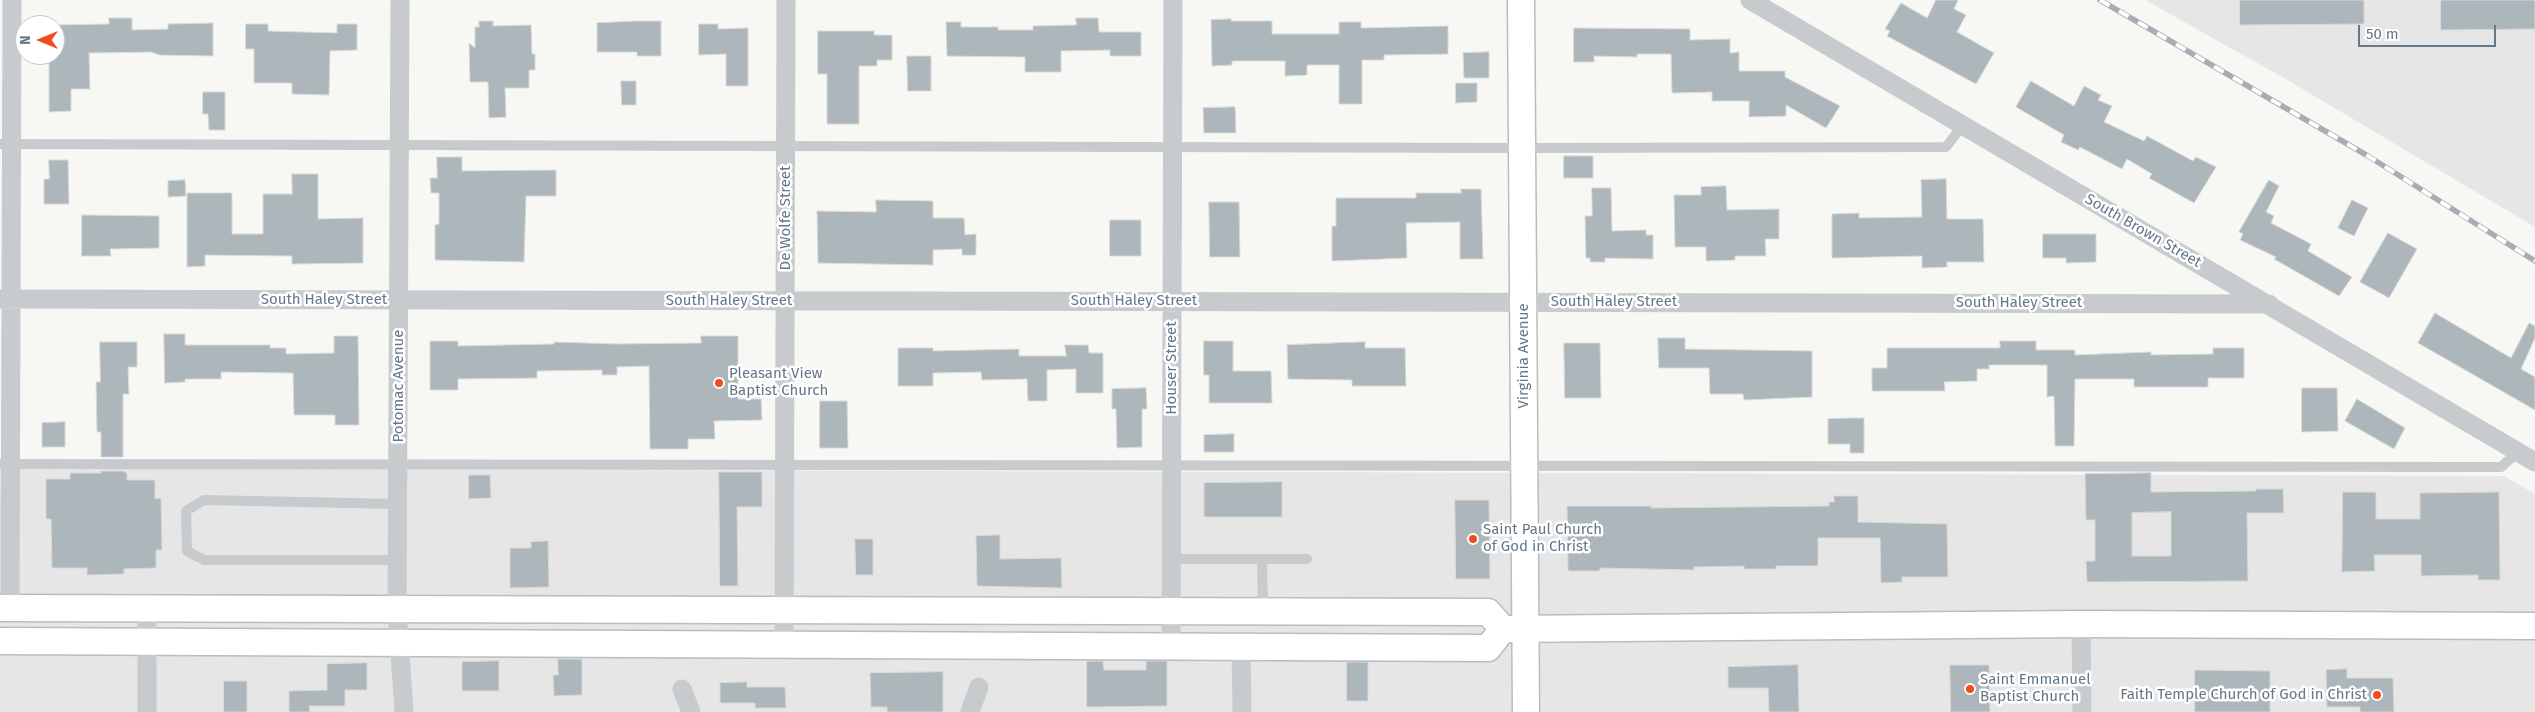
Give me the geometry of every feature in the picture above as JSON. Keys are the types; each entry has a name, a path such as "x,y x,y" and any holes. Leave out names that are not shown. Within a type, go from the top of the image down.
{"street":[{"path":"12,0 6,144 5,608 147,610 1488,612 1515,629 2082,624 2535,626"},
{"name":"Potomac Avenue","path":"400,0 397,610 404,712"},
{"name":"De Wolfe Street","path":"784,646 786,0"},
{"name":"Houser Street","path":"1171,647 1173,0"},
{"name":"Virginia Avenue","path":"1521,0 1524,466 1515,629 1526,712"},
{"name":"South Brown Street","path":"1750,0 2535,462"},
{"name":"South Haley Street","path":"6,300 2268,304"},
{"path":"147,610 147,712"},
{"path":"2082,624 2082,712"},
{"path":"0,641 399,645 1488,648 1515,629"},
{"path":"1242,647 1242,712"},
{"path":"970,712 979,687"},
{"path":"682,689 691,712"}],"lane":[{"path":"6,144 1522,148 1946,147 1963,125"},
{"path":"6,464 2502,467 2518,452"},
{"path":"398,560 204,560 186,552 186,511 204,500 399,504"},
{"path":"1172,559 1307,559"},
{"path":"1262,559 1263,611"}],"shaded area":[{"path":"2145,0 2535,0 2535,227 2284,78"},
{"path":"0,468 2504,476 2535,494 2535,712 0,712"}],"building":[{"path":"1936,0 1958,0 1954,9 1966,15 1957,32 1994,53 1976,84 1887,36 1890,31 1885,29 1901,3 1927,18"},
{"path":"2240,0 2364,0 2364,24 2240,25"},
{"path":"2441,0 2535,0 2535,29 2441,30"},
{"path":"109,18 132,18 132,30 168,29 168,24 213,23 213,56 160,55 151,52 89,53 90,89 71,89 71,111 49,112 49,65 65,65 65,25 109,24"},
{"path":"1076,18 1098,18 1099,32 1141,32 1141,56 1110,56 1110,50 1061,51 1061,72 1025,72 1025,57 947,56 946,22 961,22 961,27 998,27 998,30 1033,30 1033,26 1076,25"},
{"path":"1231,19 1231,21 1272,21 1272,34 1339,34 1339,22 1361,22 1361,28 1448,26 1448,54 1384,55 1384,60 1362,60 1362,104 1339,104 1339,65 1307,65 1307,75 1285,76 1285,61 1232,61 1232,65 1212,66 1211,20"},
{"path":"479,21 493,21 493,26 531,25 532,54 535,54 535,70 529,70 529,88 505,88 506,117 489,118 488,82 470,82 469,43 475,48 475,27 479,27"},
{"path":"661,21 661,56 637,56 637,52 597,52 597,23"},
{"path":"246,24 268,24 268,31 337,33 337,24 357,24 357,50 330,51 329,95 292,94 292,83 254,83 254,49 246,49"},
{"path":"699,24 718,24 718,29 748,28 748,86 726,86 726,54 699,55"},
{"path":"1574,28 1690,29 1690,40 1730,39 1730,53 1739,52 1739,71 1785,71 1785,77 1840,106 1826,128 1786,105 1786,116 1749,117 1749,101 1712,101 1712,92 1672,93 1671,54 1637,54 1637,57 1594,56 1594,62 1574,62"},
{"path":"818,31 874,31 874,35 892,35 892,60 877,60 877,66 859,66 859,124 827,124 827,74 818,74"},
{"path":"1489,52 1489,78 1464,78 1463,53"},
{"path":"907,56 931,56 931,91 908,91"},
{"path":"621,81 636,81 636,105 622,105"},
{"path":"2031,81 2074,106 2084,86 2101,95 2098,100 2112,106 2104,122 2144,141 2147,136 2193,161 2196,157 2216,167 2194,203 2149,178 2152,174 2127,159 2122,169 2080,147 2078,150 2061,142 2064,135 2016,107"},
{"path":"1456,83 1477,83 1477,102 1456,103"},
{"path":"203,92 225,92 225,130 209,130 208,114 203,114"},
{"path":"1235,107 1236,133 1204,133 1203,108"},
{"path":"1564,156 1593,156 1593,178 1564,178"},
{"path":"437,157 462,157 462,171 556,170 556,196 526,196 524,262 435,260 435,225 439,224 439,193 431,193 430,178 437,178"},
{"path":"49,160 68,160 69,204 44,204 44,179 49,179"},
{"path":"292,174 318,174 318,219 363,218 363,263 292,264 292,256 205,255 205,266 187,267 187,193 232,193 232,234 263,234 263,194 292,194"},
{"path":"1946,179 1947,219 1983,219 1984,262 1947,262 1947,267 1922,268 1922,256 1832,258 1832,214 1859,213 1859,218 1922,217 1921,180"},
{"path":"185,180 186,196 168,197 168,181"},
{"path":"2269,180 2279,186 2266,212 2274,216 2271,223 2311,244 2308,251 2352,277 2339,296 2274,259 2276,257 2240,240 2243,234 2239,232"},
{"path":"1726,186 1727,210 1779,209 1779,239 1765,239 1766,256 1735,256 1735,260 1706,261 1706,247 1675,247 1674,195 1701,195 1701,187"},
{"path":"1592,188 1611,188 1612,231 1646,230 1646,235 1653,235 1653,259 1605,258 1605,262 1590,262 1590,258 1586,258 1585,216 1592,216"},
{"path":"1461,189 1481,189 1483,259 1460,259 1460,222 1406,223 1407,258 1332,261 1332,226 1336,226 1336,198 1416,198 1416,193 1461,193"},
{"path":"876,200 933,201 933,218 964,218 965,235 976,234 976,255 962,255 962,249 933,250 933,265 818,263 817,211 876,212"},
{"path":"2352,200 2368,208 2354,236 2338,228"},
{"path":"1209,202 1239,202 1240,257 1210,257"},
{"path":"82,215 159,216 159,248 110,249 111,256 82,256"},
{"path":"1110,220 1141,220 1141,256 1110,256"},
{"path":"2388,233 2417,249 2389,298 2360,282"},
{"path":"2043,234 2096,234 2096,262 2066,263 2066,258 2043,258"},
{"path":"2435,313 2511,358 2529,323 2535,326 2535,338 2521,369 2535,377 2535,410 2418,343"},
{"path":"164,334 185,334 185,345 270,345 270,348 286,348 286,354 334,353 334,336 358,336 359,425 335,425 335,415 294,415 293,373 221,372 221,379 185,379 185,382 165,383"},
{"path":"701,336 738,336 738,399 761,399 762,420 714,421 715,439 688,439 688,449 650,449 649,366 617,367 617,375 602,375 602,370 537,371 537,378 458,379 458,390 430,390 430,341 458,341 458,346 554,344 554,342 617,344 701,343"},
{"path":"1658,338 1685,338 1685,349 1812,351 1812,397 1744,400 1743,394 1710,394 1709,368 1659,368"},
{"path":"1204,341 1233,341 1233,371 1271,371 1272,403 1209,403 1209,375 1204,375"},
{"path":"2000,341 2036,341 2036,350 2075,350 2075,355 2151,352 2151,355 2213,354 2213,348 2244,348 2244,378 2208,378 2208,387 2134,387 2134,379 2075,379 2074,446 2055,446 2054,396 2047,397 2047,365 1989,365 1989,369 1977,369 1977,381 1944,382 1945,391 1872,391 1872,368 1887,368 1887,348 2000,348"},
{"path":"100,342 137,342 137,367 128,367 129,394 123,394 123,457 101,457 101,432 97,432 96,382 100,382"},
{"path":"1365,342 1365,348 1405,348 1406,386 1352,386 1352,380 1288,379 1287,345"},
{"path":"1564,343 1600,343 1601,398 1565,398"},
{"path":"1065,345 1088,345 1089,353 1103,353 1103,393 1076,393 1076,369 1047,370 1047,401 1028,401 1027,379 982,380 981,372 933,373 933,386 898,386 898,348 933,348 933,351 1019,349 1019,356 1066,356"},
{"path":"1146,388 1147,409 1142,409 1142,447 1117,448 1116,409 1112,409 1112,389"},
{"path":"2302,388 2337,388 2338,431 2302,432"},
{"path":"2357,399 2405,428 2394,449 2345,421"},
{"path":"820,401 847,401 848,448 820,448"},
{"path":"1864,418 1864,453 1850,453 1850,444 1828,444 1828,419"},
{"path":"65,422 65,447 42,447 42,423"},
{"path":"1234,434 1234,452 1204,452 1204,435"},
{"path":"101,471 123,471 127,473 127,480 155,480 155,499 161,498 162,550 156,550 156,568 124,569 124,574 87,575 87,568 52,568 51,519 46,519 46,479 70,479 70,473 101,473"},
{"path":"719,472 762,472 762,507 737,507 738,586 720,586"},
{"path":"2151,473 2151,492 2283,489 2284,513 2247,513 2248,581 2087,582 2086,561 2095,561 2095,520 2086,520 2085,474","holes":["2171,512 2171,556 2132,556 2132,513"]},
{"path":"469,475 490,475 491,498 469,499"},
{"path":"1282,482 1282,517 1204,517 1204,483"},
{"path":"2343,492 2376,492 2376,519 2420,519 2420,493 2499,492 2500,580 2478,580 2478,575 2421,576 2421,555 2374,555 2375,571 2342,572"},
{"path":"1834,496 1858,496 1858,522 1947,524 1948,577 1902,577 1902,582 1881,583 1880,538 1818,538 1818,566 1776,566 1776,569 1744,569 1744,566 1694,567 1694,570 1600,568 1600,571 1568,571 1567,506 1651,506 1651,508 1829,506 1829,502 1834,502"},
{"name":"Saint Paul Church of God in Christ","path":"1455,500 1489,500 1490,579 1456,579"},
{"path":"1000,535 1000,559 1061,558 1062,588 977,586 976,536"},
{"path":"855,539 873,539 873,575 856,575"},
{"path":"548,541 549,587 510,588 510,548 531,548 531,542"},
{"path":"558,659 582,659 582,695 554,696 553,675 558,675"},
{"path":"499,661 499,691 462,691 462,662"},
{"path":"1087,661 1103,661 1104,670 1146,670 1146,661 1167,661 1167,706 1087,707"},
{"path":"1347,662 1368,662 1368,701 1347,701"},
{"path":"367,663 367,690 345,690 345,706 309,706 310,712 289,712 289,691 327,690 327,664"},
{"path":"1798,665 1799,712 1769,712 1768,688 1728,688 1728,667"},
{"name":"Saint Emmanuel Baptist Church","path":"1950,665 1989,665 1990,712 1951,712"},
{"path":"2347,669 2347,678 2393,678 2394,712 2360,712 2360,707 2327,707 2326,670"},
{"path":"2195,670 2270,671 2270,712 2195,712"},
{"path":"943,672 943,712 887,712 887,707 871,707 870,673"},
{"path":"224,681 247,681 247,712 224,712"},
{"path":"747,682 747,687 785,687 786,708 755,708 755,703 720,703 720,683"}],"railway":[{"path":"2100,0 2368,156 2535,261"}],"place":[{"name":"Pleasant View Baptist Church","path":"719,383"},
{"name":"Saint Paul Church of God in Christ","path":"1473,539"},
{"name":"Saint Emmanuel Baptist Church","path":"1970,689"},
{"name":"Faith Temple Church of God in Christ","path":"2377,695"}]}
